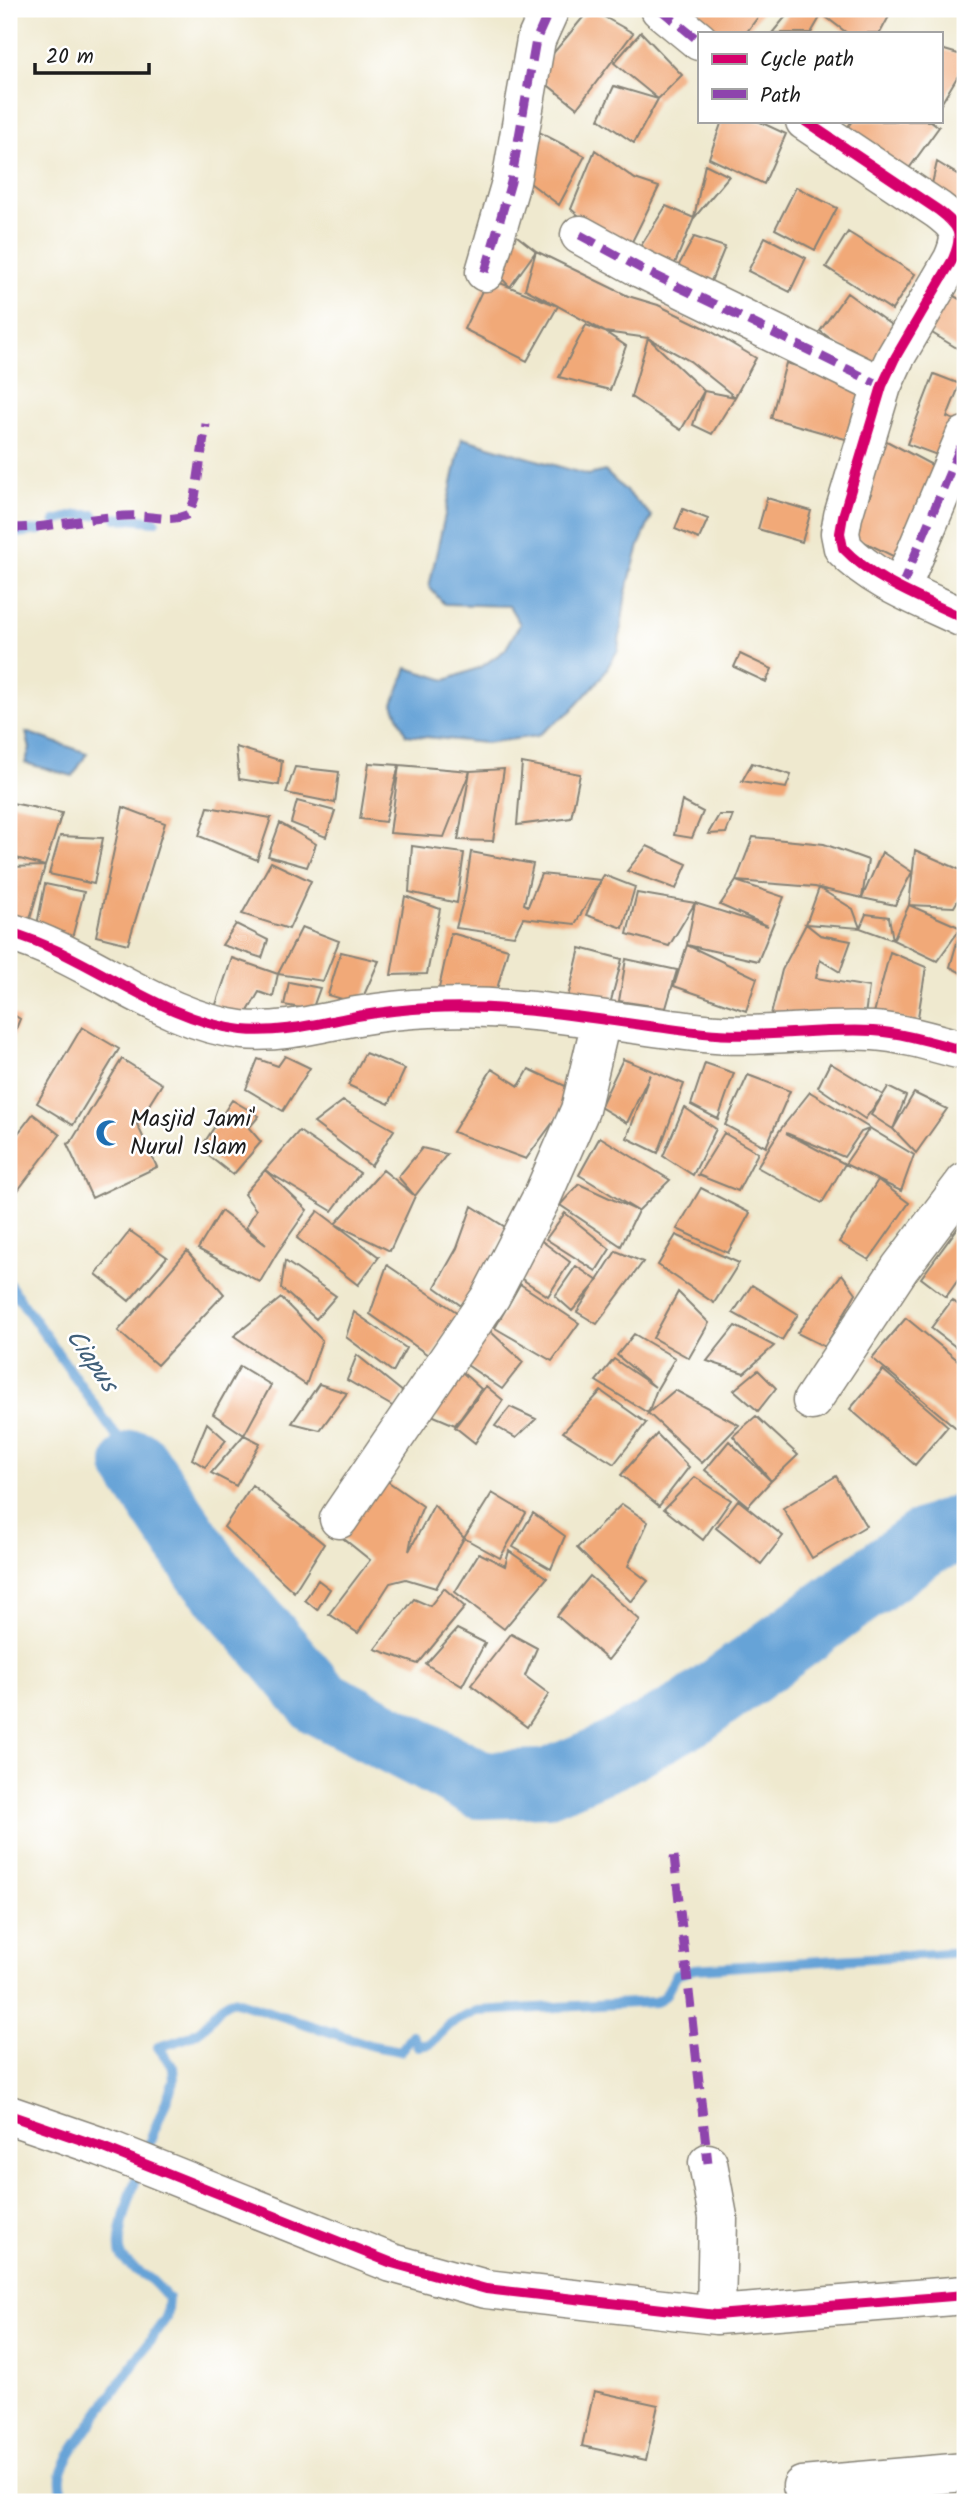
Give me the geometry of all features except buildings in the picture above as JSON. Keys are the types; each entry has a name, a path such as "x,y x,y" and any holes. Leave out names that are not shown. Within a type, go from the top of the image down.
{"street":[{"path":"485,272 511,182 536,40 550,9"},
{"path":"660,9 698,40"},
{"path":"807,122 938,209 958,229 958,246 953,259 895,358 882,386 848,497 840,533 843,548 851,558 901,588 965,619"},
{"path":"580,235 642,270 882,386"},
{"path":"901,588 965,436"},
{"path":"9,932 68,955 182,1014 245,1030 288,1028 430,1008 536,1011 705,1033 740,1035 828,1030 875,1031 894,1033 965,1051"},
{"path":"339,1519 491,1296 542,1197 580,1110 601,1021"},
{"path":"812,1401 900,1268 965,1182"},
{"path":"9,2115 143,2164 393,2263 486,2289 716,2315 965,2295"},
{"path":"708,2163 719,2217 716,2315"},
{"path":"802,2486 851,2492 965,2472"}],"water":[{"path":"462,438 588,475 605,471 652,516 639,546 626,592 618,650 601,678 571,711 537,736 485,743 406,735 393,704 407,668 446,680 481,667 505,650 520,624 509,606 444,604 429,587"},
{"path":"26,732 87,753 73,776 25,763 30,749"}],"waterway":[{"path":"55,521 78,515 94,515"},
{"path":"117,518 155,521"},
{"path":"9,534 40,530"},
{"name":"Ciapus","path":"9,1284 136,1464"},
{"path":"136,1464 207,1569 320,1702 480,1785 547,1783 613,1755 692,1712 925,1542 965,1526"},
{"path":"67,2502 61,2486 67,2459 166,2318 168,2298 152,2281 123,2259 120,2241 130,2196 174,2081 173,2067 158,2047 195,2033 227,2002 233,2000 373,2046 401,2051 412,2035 418,2046 430,2044 451,2023 477,2011 655,2002 665,1996 676,1975 694,1969 965,1952"}],"marked path":[{"path":"485,272 511,182 536,40 550,9"},
{"path":"660,9 698,40"},
{"path":"580,235 642,269 882,386"},
{"path":"9,528 107,517 171,518 189,514 195,498 206,424"},
{"path":"901,588 965,436"},
{"path":"674,1856 708,2163"}],"cycle path":[{"path":"806,122 938,210 958,231 958,243 953,259 895,358 882,386 840,533 843,548 870,571 965,619"},
{"path":"9,932 39,942 182,1014 211,1024 242,1030 285,1029 403,1010 499,1008 725,1035 885,1032 965,1051"},
{"path":"9,2115 102,2147 392,2263 486,2289 716,2315 965,2295"}],"place":[{"name":"Masjid Jami' Nurul Islam","path":"109,1133"}]}
